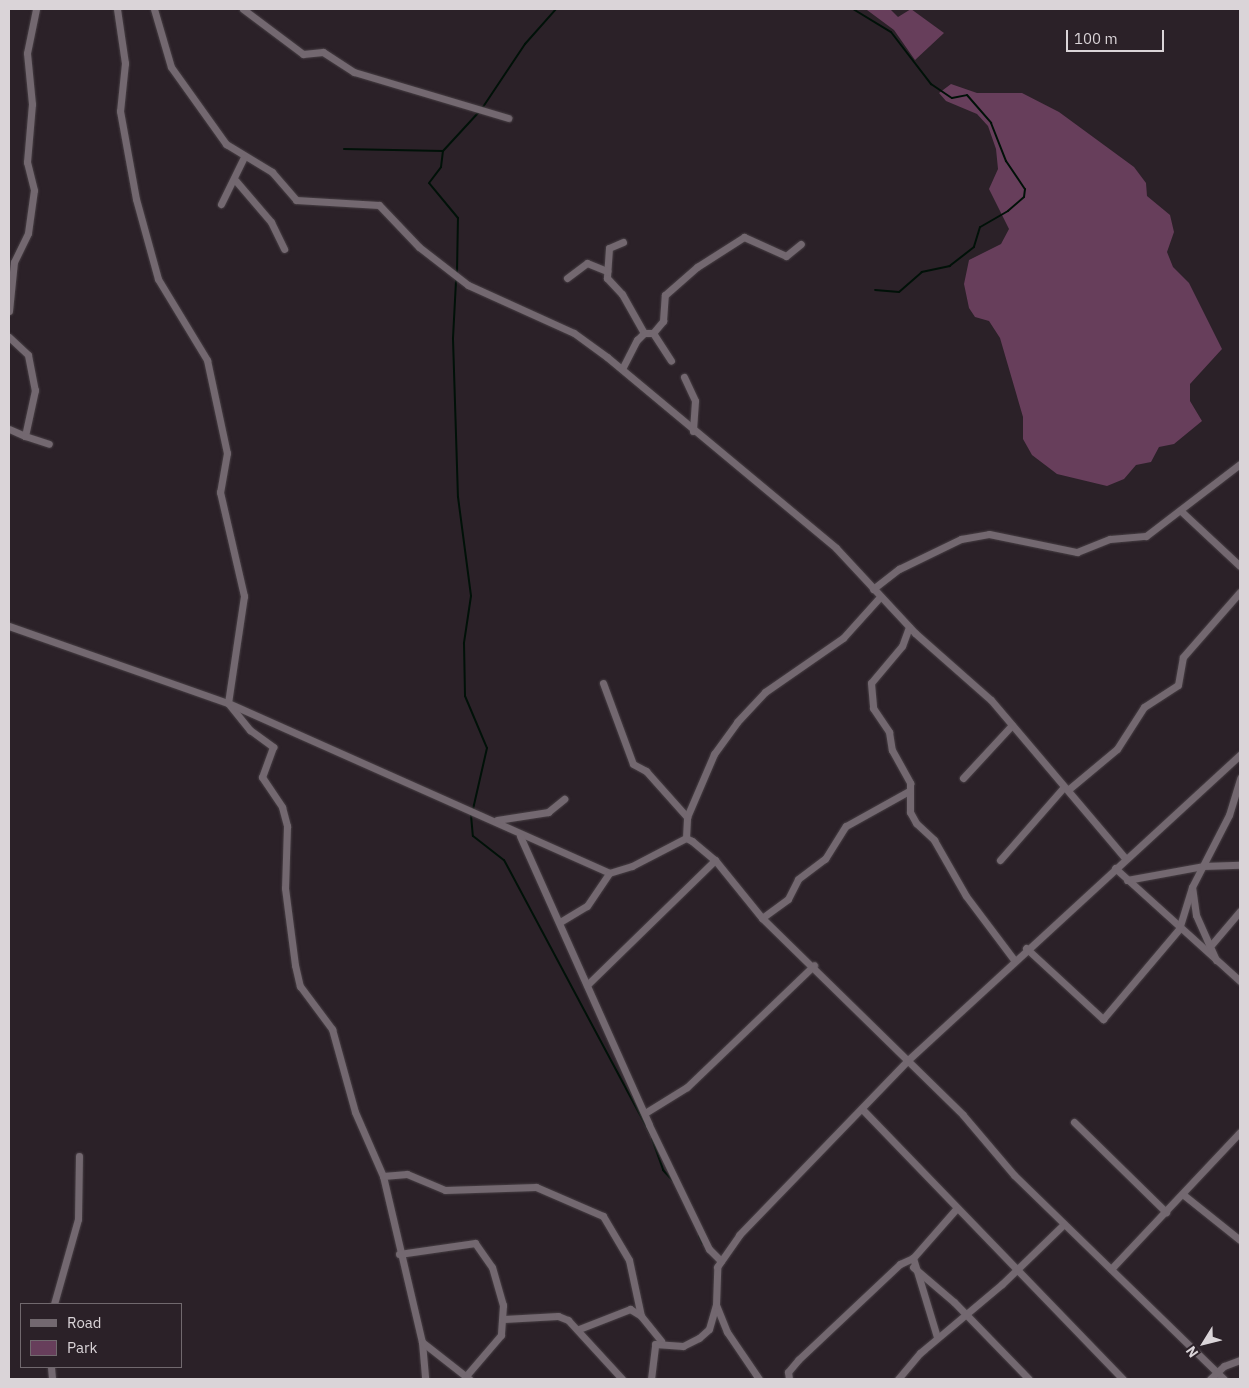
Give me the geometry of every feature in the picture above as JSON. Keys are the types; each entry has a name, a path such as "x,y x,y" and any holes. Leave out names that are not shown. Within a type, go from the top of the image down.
{"street":[{"path":"9,310 14,262 28,233 34,190 27,162 32,104 27,53 36,9"},
{"path":"116,9 126,63 122,127 136,200 158,278 207,360 227,453 220,492 244,596 228,704 250,730 274,747 262,777 282,807 287,826 284,888 296,972 300,986 332,1029 355,1112 383,1176 399,1254 422,1342 425,1379"},
{"path":"154,9 171,67 208,123 244,157 272,172 296,200 379,205 419,247 468,285 574,333 622,369 694,430 765,484 836,548 879,598 909,627 967,676 1012,725 1125,858"},
{"path":"244,9 304,54 323,52 354,72 508,118"},
{"path":"221,204 236,181 244,157"},
{"path":"236,181 271,222 284,249"},
{"path":"653,333 663,321 665,295 670,288 740,238 786,256 801,244"},
{"path":"623,242 609,248 607,271 644,333"},
{"path":"568,278 587,263 607,271"},
{"path":"622,369 644,333"},
{"path":"644,333 653,333"},
{"path":"653,333 671,361"},
{"path":"9,337 28,355 35,390 25,436"},
{"path":"684,377 694,401 694,430"},
{"path":"9,429 49,444"},
{"path":"873,589 899,569 961,539 989,534 1077,552 1110,539 1146,536 1182,512 1239,469"},
{"path":"1182,512 1240,566"},
{"path":"1000,860 1066,788 1117,750 1144,707 1178,685 1183,657 1240,592"},
{"path":"686,838 687,817 714,754 736,722 766,692 843,638 879,598"},
{"path":"9,626 228,704 369,770 497,820 520,836 609,873"},
{"path":"909,627 902,646 871,682 870,697 889,732 909,791 916,823 934,840 966,896 1014,960"},
{"path":"603,683 633,764 646,771 687,817"},
{"path":"964,778 1012,725"},
{"path":"579,1329 630,1309 641,1316 661,1341 683,1346 699,1338 710,1329 716,1305 715,1285 721,1261 752,1221 863,1110 908,1060 1026,948 1125,858 1198,798 1240,755"},
{"path":"1026,948 1103,1020 1179,929 1192,886 1229,814 1240,778"},
{"path":"762,918 788,899 798,879 825,859 846,826 909,791"},
{"path":"497,820 548,812 564,799"},
{"path":"520,836 708,1249 721,1261"},
{"path":"686,838 714,860 762,918 814,965 908,1060 1064,1224 1224,1379"},
{"path":"560,922 588,906 609,873 686,838"},
{"path":"587,985 714,860"},
{"path":"1127,880 1203,866 1240,865"},
{"path":"1115,868 1179,929 1240,981"},
{"path":"1192,886 1196,915 1212,944 1216,960"},
{"path":"1212,944 1240,911"},
{"path":"645,1113 688,1087 814,965"},
{"path":"863,1110 956,1209 1123,1379"},
{"path":"1074,1122 1166,1212"},
{"path":"1111,1269 1166,1212 1185,1196 1240,1132"},
{"path":"54,1303 78,1219 79,1156"},
{"path":"383,1176 407,1174 446,1190 536,1187 603,1216 630,1260 640,1291 641,1316"},
{"path":"1185,1196 1240,1240"},
{"path":"789,1379 788,1372 798,1360 900,1264 913,1258 956,1209"},
{"path":"898,1379 938,1337 1015,1270 1064,1224"},
{"path":"399,1254 475,1242 500,1283 504,1319 499,1340 468,1378 422,1342"},
{"path":"913,1258 913,1267 938,1337"},
{"path":"913,1267 1029,1379"},
{"path":"716,1305 727,1332 759,1379"},
{"path":"504,1319 558,1316 579,1329 622,1379"},
{"path":"651,1379 652,1350 661,1341"},
{"path":"1210,1379 1218,1372 1240,1360"}],"green space":[{"path":"890,9 898,17 911,9 944,33 915,60 894,30 867,10"},
{"path":"951,84 977,93 1022,93 1059,112 1134,167 1146,183 1147,196 1170,215 1174,232 1167,252 1173,267 1189,283 1222,349 1190,384 1190,401 1202,421 1174,444 1159,447 1151,462 1136,465 1124,479 1107,486 1057,474 1032,455 1023,439 1023,417 1000,338 989,321 975,317 969,308 964,284 969,260 1001,244 1009,229 989,189 998,169 996,149 988,126 977,114 946,101 939,93"}],"waterway":[{"path":"483,107 525,44 556,9"},
{"path":"853,9 891,32 931,84 952,98 967,95 991,123 1006,161 1025,189 1024,197 1008,211 980,227 974,247 950,266 922,272 899,292 875,290"},
{"path":"457,273 458,218 429,183 441,167 443,151 479,112"},
{"path":"344,149 443,151"},
{"path":"456,281 453,339 458,497 471,596 464,643 465,696 487,748 473,809"},
{"path":"471,815 473,836 504,860 650,1134"},
{"path":"652,1139 663,1170 673,1181"},
{"path":"699,1236 702,1243"}]}
